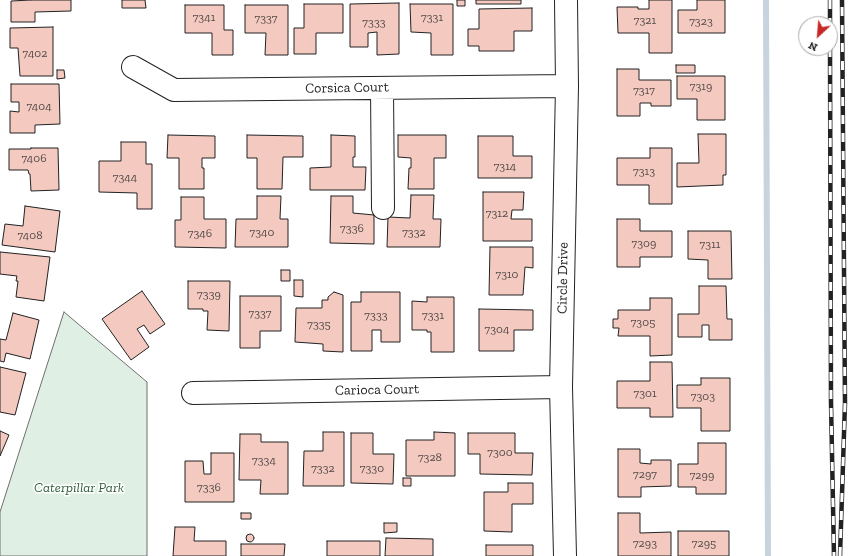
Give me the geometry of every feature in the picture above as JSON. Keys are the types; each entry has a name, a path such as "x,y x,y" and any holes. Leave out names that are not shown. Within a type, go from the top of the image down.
{"street":[{"name":"Circle Drive","path":"565,556 561,387 567,86 566,0"},
{"name":"Corsica Court","path":"133,67 174,90 567,86"},
{"path":"382,88 383,208"},
{"name":"Carioca Court","path":"193,392 561,387"}],"green space":[{"name":"Caterpillar Park","path":"64,312 147,382 147,556 0,556 0,512"}],"building":[{"path":"71,0 71,11 35,12 35,22 11,22 11,1"},
{"path":"122,0 145,0 146,8 122,8"},
{"path":"457,0 465,0 465,6 457,6"},
{"path":"476,0 521,0 521,4 476,4"},
{"path":"649,0 672,0 672,53 649,53 649,33 618,33 617,7 638,7 638,9 649,9"},
{"path":"697,0 725,0 725,33 678,33 678,10 697,10"},
{"path":"399,3 399,54 377,55 377,32 368,33 368,47 350,47 350,4"},
{"path":"304,4 343,4 343,33 316,33 316,54 294,54 294,28 304,28"},
{"path":"410,4 453,4 453,55 431,55 431,33 411,32"},
{"path":"185,5 224,5 224,30 233,30 233,55 212,55 212,33 185,33"},
{"path":"245,5 288,5 288,55 265,55 266,33 245,33"},
{"path":"532,8 532,31 514,31 514,51 479,51 479,46 468,46 468,29 479,29 479,9"},
{"path":"53,27 53,76 20,76 18,48 10,48 10,28"},
{"path":"676,65 695,65 695,73 676,73"},
{"path":"617,69 639,69 639,80 671,80 671,106 651,106 651,103 640,103 640,116 617,116"},
{"path":"57,70 64,70 65,78 57,79"},
{"path":"677,76 725,76 725,120 697,120 697,99 677,99"},
{"path":"11,84 59,84 60,124 35,125 35,133 10,133 10,111 19,112 19,102 11,102"},
{"path":"698,134 726,134 726,175 723,175 723,185 677,187 677,163 699,163"},
{"path":"168,135 215,136 215,158 202,158 202,168 204,168 204,189 179,189 179,158 167,158"},
{"path":"247,135 303,136 303,157 283,157 282,189 257,189 257,158 247,158"},
{"path":"331,135 355,136 355,157 353,157 353,167 366,167 365,190 310,190 310,168 331,167"},
{"path":"398,135 446,135 446,158 434,158 434,189 408,189 411,158 398,157"},
{"path":"478,136 513,136 513,156 532,156 532,178 478,178"},
{"path":"121,142 146,142 146,164 152,164 152,209 137,209 137,193 99,192 99,161 121,161"},
{"path":"58,148 59,190 31,191 30,174 28,170 9,170 9,149"},
{"path":"650,148 672,148 672,204 649,204 649,185 617,185 617,158 650,158"},
{"path":"483,192 524,192 523,210 512,210 511,219 532,219 532,241 483,241"},
{"path":"411,195 434,195 433,219 441,219 440,247 387,247 388,217 410,218"},
{"path":"257,196 281,196 280,219 288,219 288,247 235,247 236,219 257,219"},
{"path":"331,196 353,196 353,213 374,215 374,244 330,243"},
{"path":"181,197 204,197 204,219 226,219 226,248 175,247 175,220 181,220"},
{"path":"25,206 60,211 55,252 2,245 5,224 23,226"},
{"path":"617,219 640,219 640,231 672,231 672,257 640,257 640,267 617,267"},
{"path":"688,231 731,231 732,279 708,279 708,260 688,259"},
{"path":"490,247 533,247 533,268 525,267 523,295 489,295"},
{"path":"0,252 50,257 44,301 16,297 18,281 16,281 17,276 0,274"},
{"path":"281,270 290,270 290,281 281,281"},
{"path":"294,280 303,280 303,297 294,296"},
{"path":"188,281 230,281 229,331 207,330 208,311 203,311 203,309 188,309"},
{"path":"699,286 726,286 727,319 732,319 732,340 709,340 709,325 702,325 702,337 678,337 678,314 699,314"},
{"path":"142,291 165,324 150,334 144,325 137,329 149,347 131,360 102,319"},
{"path":"334,292 343,295 343,352 323,351 323,344 295,342 296,308 322,308 322,300 328,300 328,297"},
{"path":"361,292 400,292 400,342 381,342 381,330 372,330 372,351 351,351 351,302 361,302"},
{"path":"240,296 281,296 281,331 260,331 260,348 240,348"},
{"path":"427,297 454,297 454,352 431,352 431,332 427,332 427,330 412,330 412,301 427,302"},
{"path":"650,298 672,298 672,355 650,356 650,336 618,336 619,328 613,328 613,319 618,319 618,310 650,310"},
{"path":"479,309 533,310 533,330 514,330 514,351 479,351"},
{"path":"13,313 39,320 30,359 6,353 4,362 0,361 0,339 6,340"},
{"path":"650,362 672,362 673,417 650,417 650,408 617,408 617,381 650,381"},
{"path":"0,367 26,373 15,415 0,412"},
{"path":"701,378 730,378 730,431 701,431 701,408 677,408 677,385 701,385"},
{"path":"0,431 9,435 0,456"},
{"path":"323,432 344,432 344,486 303,486 304,451 323,451"},
{"path":"434,432 455,433 455,476 406,476 406,440 434,440"},
{"path":"351,433 373,433 373,454 394,454 393,484 351,483"},
{"path":"468,433 515,433 515,453 533,453 532,475 480,474 480,454 468,454"},
{"path":"240,434 261,434 261,442 288,442 288,494 260,494 261,480 239,480"},
{"path":"698,443 726,443 726,494 696,494 696,487 678,487 678,464 698,464"},
{"path":"618,449 640,449 640,463 651,464 651,460 671,460 671,486 641,487 641,497 618,497"},
{"path":"211,453 234,453 234,502 185,502 185,461 203,461 204,474 211,474"},
{"path":"403,478 411,478 411,486 403,486"},
{"path":"508,483 533,483 533,504 512,504 512,532 484,531 484,492 508,492"},
{"path":"241,513 251,513 251,519 241,519"},
{"path":"618,513 640,513 640,533 671,532 671,556 618,556"},
{"path":"384,523 397,523 397,532 384,533"},
{"path":"175,527 195,527 194,541 226,541 226,556 173,556"},
{"path":"678,531 729,531 729,556 678,556"},
{"path":"248,534 252,534 254,538 252,542 248,542 246,540 246,536"},
{"path":"386,538 433,539 433,556 385,556"},
{"path":"327,541 380,541 380,556 327,556"},
{"path":"241,544 285,544 284,556 241,556"},
{"path":"486,545 533,545 533,556 486,556"}],"waterway":[{"path":"766,0 768,556"}],"railway":[{"path":"830,0 830,16"},
{"path":"840,556 845,403 842,0"},
{"path":"830,56 831,402 834,556"}]}
